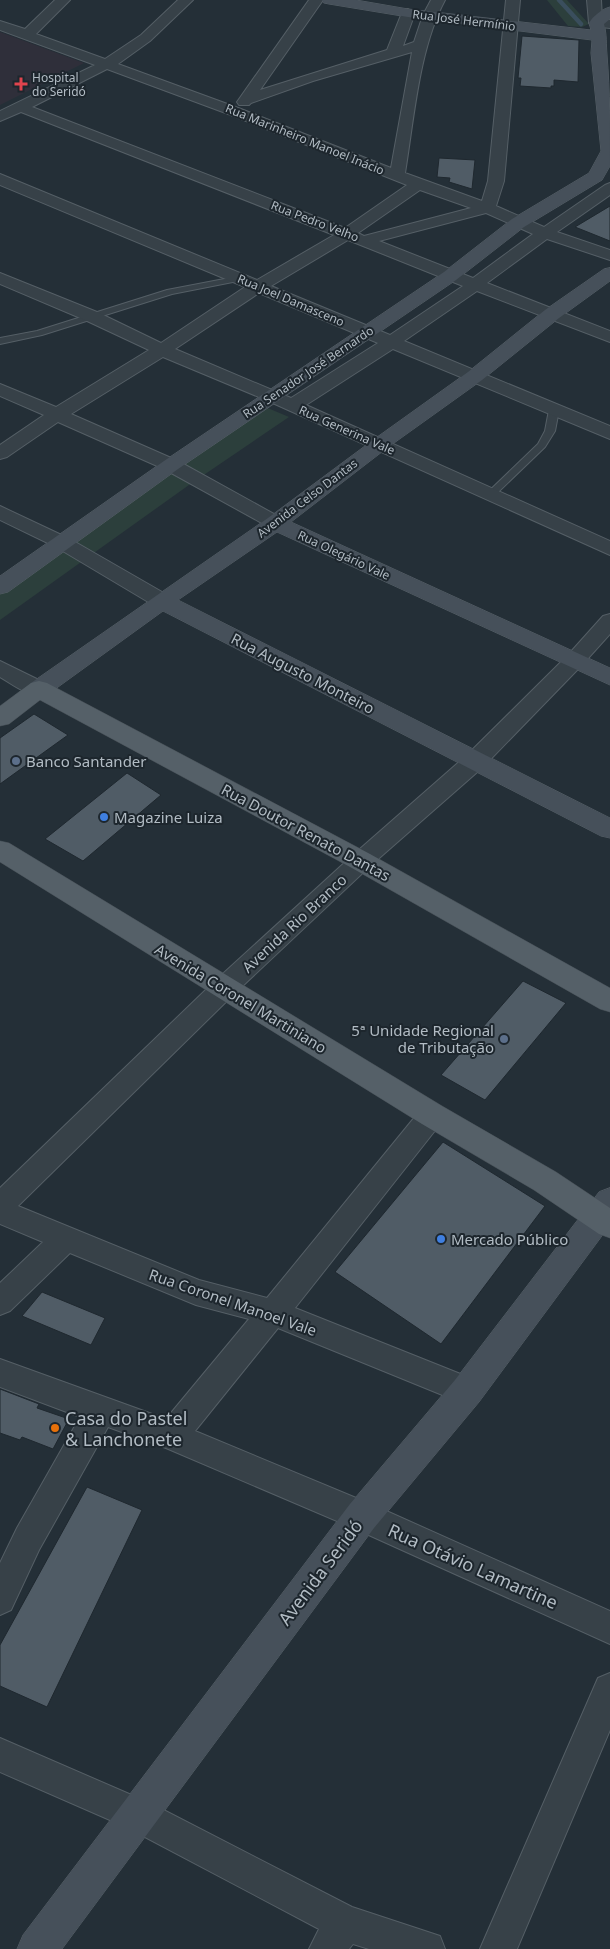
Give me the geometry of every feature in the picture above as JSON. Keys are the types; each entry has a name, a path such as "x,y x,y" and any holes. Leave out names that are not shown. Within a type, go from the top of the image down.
{"main road":[{"name":"Rua José Hermínio","path":"328,0 408,13 511,26 600,24"},
{"path":"607,169 604,54 600,24 610,11"},
{"name":"Rua Senador José Bernardo","path":"0,586 63,543 171,464 450,276 518,222 607,169"},
{"name":"Avenida Celso Dantas","path":"0,718 162,601 276,523 380,444 475,376 552,314 610,272"},
{"name":"Rua Olegário Vale","path":"276,523 610,676"},
{"name":"Rua Augusto Monteiro","path":"162,601 610,829"},
{"name":"Rua Doutor Renato Dantas","path":"40,689 361,861 610,1002"},
{"name":"Avenida Coronel Martiniano","path":"0,850 432,1115 544,1181 606,1214"},
{"name":"Avenida Seridó","path":"37,1949 362,1516 467,1392 606,1214"}],"street":[{"path":"27,35 63,0"},
{"path":"0,117 107,64 146,38 186,0"},
{"path":"241,106 316,0"},
{"path":"397,176 420,45 430,15 438,0"},
{"path":"366,240 487,208 496,181 513,0"},
{"path":"587,1 600,24"},
{"path":"393,53 405,26 408,13"},
{"name":"Rua Marinheiro Manoel Inácio","path":"0,25 107,64 241,106 397,176 487,208 545,233 610,255"},
{"path":"241,106 308,78 420,45"},
{"name":"Rua Pedro Velho","path":"20,107 366,240 450,276 610,337"},
{"name":"Rua Senador José Bernardo","path":"293,406 344,371 394,342 435,314 585,206 607,169"},
{"name":"Rua Joel Damasceno","path":"0,179 240,278 257,288 368,331 610,433"},
{"path":"0,453 56,415 162,350 257,288 347,234 418,184"},
{"path":"561,197 585,206"},
{"path":"483,250 509,259"},
{"name":"Rua Generina Vale","path":"0,278 91,316 162,350 380,444 610,550"},
{"path":"411,303 435,314"},
{"path":"323,362 344,371"},
{"name":"Rua Olegário Vale","path":"0,389 171,464 276,523"},
{"name":"Rua Augusto Monteiro","path":"0,512 63,543 162,601"},
{"name":"Avenida Rio Branco","path":"0,1206 224,988 361,861 475,761 575,660 610,621"},
{"name":"Rua Doutor Renato Dantas","path":"0,668 40,689"},
{"path":"172,1436 272,1312 365,1202 432,1115"},
{"name":"Rua Coronel Manoel Vale","path":"0,1211 196,1292 272,1312 467,1392"},
{"path":"0,1302 65,1238"},
{"name":"Rua Otávio Lamartine","path":"0,1373 172,1436 362,1516 610,1628"},
{"path":"0,1600 28,1540 101,1409"},
{"path":"498,1949 610,1690"},
{"path":"0,1755 138,1815 336,1936 427,1949"}],"lane":[{"path":"0,341 39,333 170,292 240,278"},
{"path":"490,494 542,445 550,432 554,410"}],"shaded area":[{"name":"Hospital do Seridó","path":"0,32 84,63 0,105"}],"green space":[{"path":"547,0 567,0 589,24 582,27 568,26"},
{"path":"263,406 289,417 189,485 0,620 0,589"}],"building":[{"path":"522,36 579,40 578,82 554,80 554,86 551,86 551,88 520,86 521,78 518,78"},
{"path":"439,158 475,160 472,189 449,182 450,178 437,177"},
{"path":"610,206 610,241 575,227"},
{"name":"Banco Santander","path":"34,714 68,735 0,784 0,738"},
{"name":"Magazine Luiza","path":"127,773 161,795 83,861 45,839"},
{"name":"5ª Unidade Regional de Tributação","path":"523,981 566,1003 485,1100 441,1075"},
{"name":"Mercado Público","path":"443,1142 545,1206 441,1344 335,1272"},
{"path":"42,1292 105,1318 91,1345 22,1316"},
{"path":"0,1389 39,1404 37,1408 69,1419 53,1449 22,1437 20,1440 0,1433"},
{"path":"87,1487 142,1510 47,1707 0,1686 0,1645"}],"waterway":[{"path":"559,0 581,24"}],"place":[{"name":"Hospital do Seridó","path":"21,84"},
{"name":"Banco Santander","path":"16,761"},
{"name":"Magazine Luiza","path":"104,817"},
{"name":"5ª Unidade Regional de Tributação","path":"504,1039"},
{"name":"Mercado Público","path":"441,1239"},
{"name":"Casa do Pastel & Lanchonete","path":"55,1428"}]}
